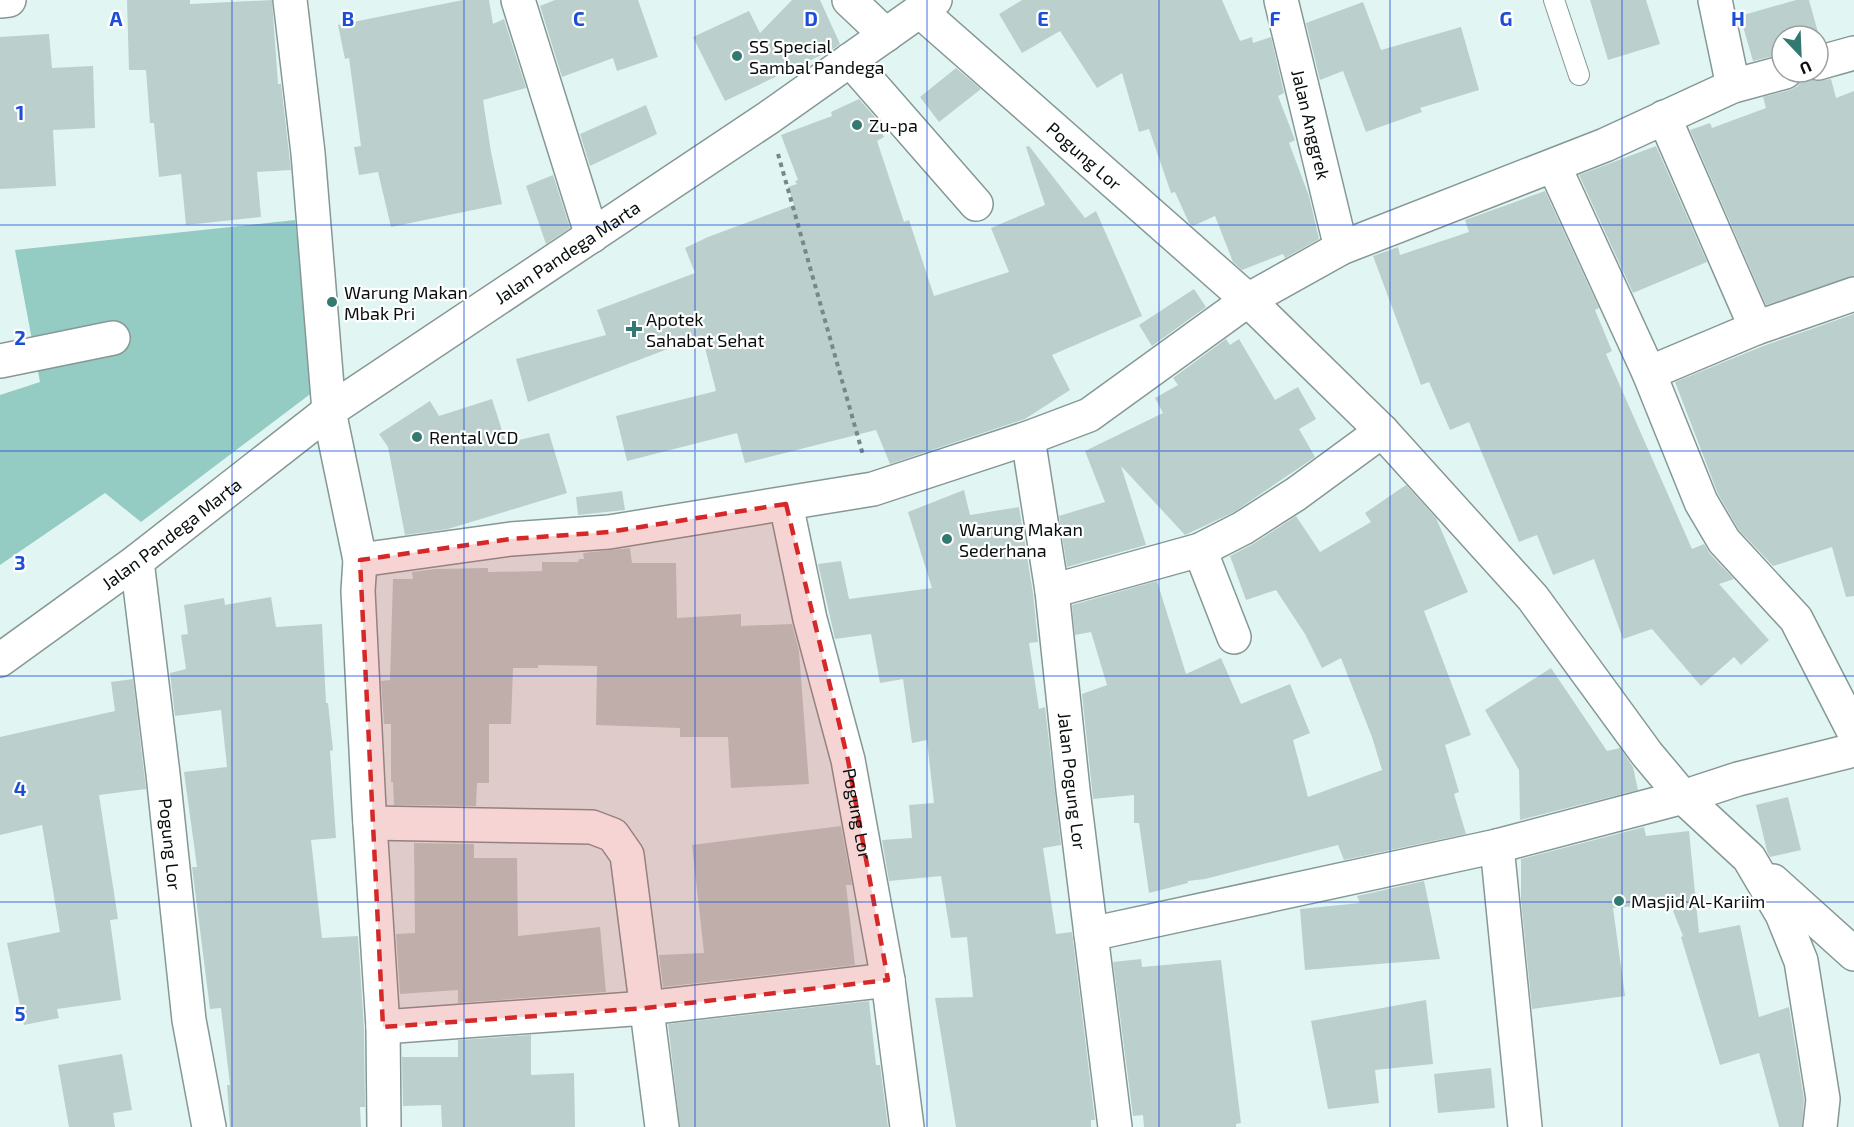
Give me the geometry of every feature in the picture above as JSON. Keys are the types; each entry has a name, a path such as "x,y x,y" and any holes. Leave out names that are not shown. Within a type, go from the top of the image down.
{"street":[{"path":"0,1 9,0"},
{"path":"290,0 308,153 329,411 360,560 359,603 383,1027 384,1127"},
{"path":"518,0 592,236"},
{"path":"849,0 886,35"},
{"name":"Jalan Anggrek","path":"1281,0 1341,248"},
{"path":"1715,0 1733,86"},
{"name":"Jalan Pandega Marta","path":"0,660 137,561 329,411 768,118 927,6"},
{"name":"Pogung Lor","path":"927,6 1248,300 1382,431 1533,598 1647,754 1683,797 1854,954"},
{"path":"1830,60 1854,53"},
{"path":"850,60 976,204"},
{"path":"360,560 511,539 609,532 873,489 1028,438 1089,416 1248,300 1341,248 1554,166 1733,86 1770,76"},
{"path":"1664,117 1756,328"},
{"path":"1554,166 1649,374 1701,502 1724,541 1796,619 1854,732"},
{"path":"1649,374 1756,328 1854,294"},
{"path":"0,361 112,338"},
{"path":"1052,591 1200,550 1243,528 1296,494 1382,431"},
{"name":"Jalan Pogung Lor","path":"1028,438 1052,591 1073,790 1115,1127"},
{"name":"Pogung Lor","path":"786,504 810,619 848,760 888,980 907,1127"},
{"path":"1200,550 1234,637"},
{"name":"Pogung Lor","path":"137,561 163,774 189,1020 209,1127"},
{"path":"1091,934 1497,846 1683,797 1738,779 1854,750"},
{"path":"370,823 592,827 613,834 627,855 662,1127"},
{"path":"1497,846 1525,1127"},
{"path":"1749,858 1782,914 1801,961 1823,1100 1820,1127"},
{"path":"383,1027 646,1008 888,980"}],"lane":[{"path":"1554,0 1579,75"}],"path":[{"path":"768,118 873,489"}],"highlighted area":[{"path":"786,504 848,760 888,980 646,1008 383,1027 360,560 511,539 609,532"}],"green space":[{"path":"295,220 317,389 141,522 105,493 0,565 0,395 40,382 15,250"}],"building":[{"path":"127,0 190,0 190,4 272,0 278,84 281,84 291,170 257,172 261,217 186,225 181,174 159,177 154,123 150,123 146,70 129,70"},
{"path":"463,0 489,0 493,24 504,19 526,88 483,100 502,204 391,227 378,172 359,175 354,147 361,146 349,58 345,59 338,25"},
{"path":"555,0 638,0 658,57 617,71 613,58 562,77 540,6"},
{"path":"792,0 820,0 840,44 832,50 725,101 693,37 749,11 760,33"},
{"path":"1022,0 1222,0 1240,41 1252,37 1253,43 1271,37 1284,93 1278,96 1295,140 1289,143 1309,196 1319,239 1285,258 1283,254 1242,270 1233,262 1215,216 1193,226 1189,223 1175,192 1171,193 1149,129 1139,132 1122,73 1097,88 1060,31 1022,53 999,14"},
{"path":"1590,0 1646,0 1660,44 1608,60"},
{"path":"1796,0 1809,0 1816,24 1770,24 1770,57 1753,61 1740,16"},
{"path":"1363,2 1381,50 1461,27 1479,90 1420,108 1422,112 1366,132 1343,71 1320,80 1306,23"},
{"path":"49,34 52,68 93,66 95,128 53,130 56,186 0,189 0,37"},
{"path":"956,68 981,89 939,122 920,97"},
{"path":"1831,79 1836,98 1854,91 1854,276 1766,305 1690,130 1710,123 1712,128 1766,108 1763,97 1799,84 1830,84"},
{"path":"859,99 874,116 884,137 877,141 904,222 909,220 934,296 1009,272 991,228 1045,205 1026,147 1029,146 1085,218 1096,211 1142,316 1052,355 1070,390 1025,419 890,464 876,430 745,463 737,433 627,461 616,416 716,391 702,336 528,402 516,359 606,335 597,310 695,273 685,248 794,205 788,187 797,184 795,181 798,180 781,135 832,116 831,112"},
{"path":"646,105 657,134 590,166 580,134"},
{"path":"1656,146 1707,262 1633,293 1579,175"},
{"path":"553,175 570,228 546,244 526,186"},
{"path":"1545,191 1599,308 1595,310 1612,351 1606,354 1692,549 1704,544 1710,554 1734,579 1719,584 1769,640 1741,665 1734,657 1701,686 1652,629 1623,639 1594,559 1553,575 1537,535 1519,542 1469,422 1450,430 1429,382 1421,385 1373,256 1398,247 1400,255 1469,232 1465,220"},
{"path":"1194,289 1206,307 1152,346 1139,325"},
{"path":"1854,314 1854,596 1846,597 1832,547 1773,566 1739,530 1718,494 1675,382 1763,346"},
{"path":"1226,339 1230,345 1239,339 1275,400 1298,387 1316,419 1299,429 1315,457 1234,512 1185,535 1121,466 1146,545 1067,567 1059,516 1105,502 1085,451 1163,413 1155,398 1178,385 1173,378"},
{"path":"492,399 506,443 549,433 567,493 448,529 405,535 388,447 379,434 430,401 439,416"},
{"path":"1406,485 1436,518 1468,592 1424,611 1471,735 1445,745 1459,792 1454,794 1466,834 1344,860 1338,845 1205,879 1188,881 1188,883 1149,893 1139,823 1134,823 1134,795 1093,799 1082,694 1107,685 1091,632 1075,635 1072,605 1157,581 1186,674 1221,658 1241,704 1290,684 1310,733 1293,740 1308,797 1382,770 1372,737 1341,658 1322,668 1305,634 1276,590 1246,600 1230,556 1296,516 1320,552 1371,522 1365,513"},
{"path":"964,490 970,515 1019,507 1033,593 1038,642 1029,643 1039,709 1045,707 1061,845 1043,848 1056,934 1072,932 1095,1120 1091,1120 1091,1127 956,1127 935,998 973,997 967,937 951,938 941,876 889,881 882,840 912,838 909,805 934,803 927,740 912,743 903,679 880,683 871,634 835,639 818,564 841,561 849,599 932,588 908,512"},
{"path":"622,491 625,510 578,515 576,497"},
{"path":"630,548 632,563 676,563 677,618 741,614 741,626 792,624 799,651 809,784 731,788 728,737 680,737 680,728 596,725 597,666 538,665 538,668 513,668 511,724 489,724 489,783 477,783 476,806 394,805 393,782 391,782 391,724 384,724 381,681 390,680 393,579 413,579 412,572 435,569 488,568 488,572 542,571 542,562 578,562 579,559 584,559 583,553"},
{"path":"271,597 276,627 322,624 326,703 328,703 333,750 330,751 336,838 311,840 322,938 358,936 364,1028 365,1107 360,1107 361,1127 230,1127 227,1085 230,1085 221,1008 210,1009 192,867 197,867 184,772 227,767 221,710 175,716 170,673 186,669 181,635 188,634 184,605 224,598 225,605"},
{"path":"1551,668 1607,751 1620,748 1633,767 1638,790 1520,820 1519,770 1485,710"},
{"path":"133,679 146,789 99,795 118,919 110,920 121,1000 57,1009 59,1018 24,1025 7,943 60,932 42,825 0,835 0,737 115,711 111,682"},
{"path":"1788,797 1801,850 1770,857 1756,805"},
{"path":"841,826 852,885 846,885 855,965 663,987 659,955 704,953 692,845"},
{"path":"1644,827 1646,836 1689,831 1699,933 1740,925 1759,1017 1789,1007 1804,1099 1802,1127 1779,1127 1759,1053 1720,1065 1681,937 1683,936 1670,903 1613,908 1625,996 1532,1009 1521,900 1521,859"},
{"path":"414,843 474,844 474,858 517,858 518,936 600,927 606,992 458,1003 458,990 400,994 396,934 415,933"},
{"path":"1424,881 1440,959 1305,970 1300,909 1360,903 1357,896"},
{"path":"1141,959 1142,967 1221,960 1241,1123 1236,1124 1236,1127 1144,1127 1143,1115 1133,1116 1113,962"},
{"path":"1426,1000 1433,1064 1375,1070 1379,1103 1328,1109 1311,1021"},
{"path":"869,1001 876,1065 880,1065 888,1127 680,1127 668,1024"},
{"path":"531,1035 531,1075 574,1073 575,1127 442,1127 441,1105 403,1106 402,1057 458,1057 458,1040"},
{"path":"122,1054 132,1110 113,1113 115,1127 69,1127 58,1065"},
{"path":"1491,1068 1495,1108 1438,1113 1434,1074"}],"place":[{"name":"SS Special Sambal Pandega","path":"737,56"},
{"name":"Zu-pa","path":"857,125"},
{"name":"Warung Makan Mbak Pri","path":"332,302"},
{"name":"Apotek Sahabat Sehat","path":"634,329"},
{"name":"Rental VCD","path":"417,437"},
{"name":"Warung Makan Sederhana","path":"947,539"},
{"name":"Masjid Al-Kariim","path":"1619,901"}]}
